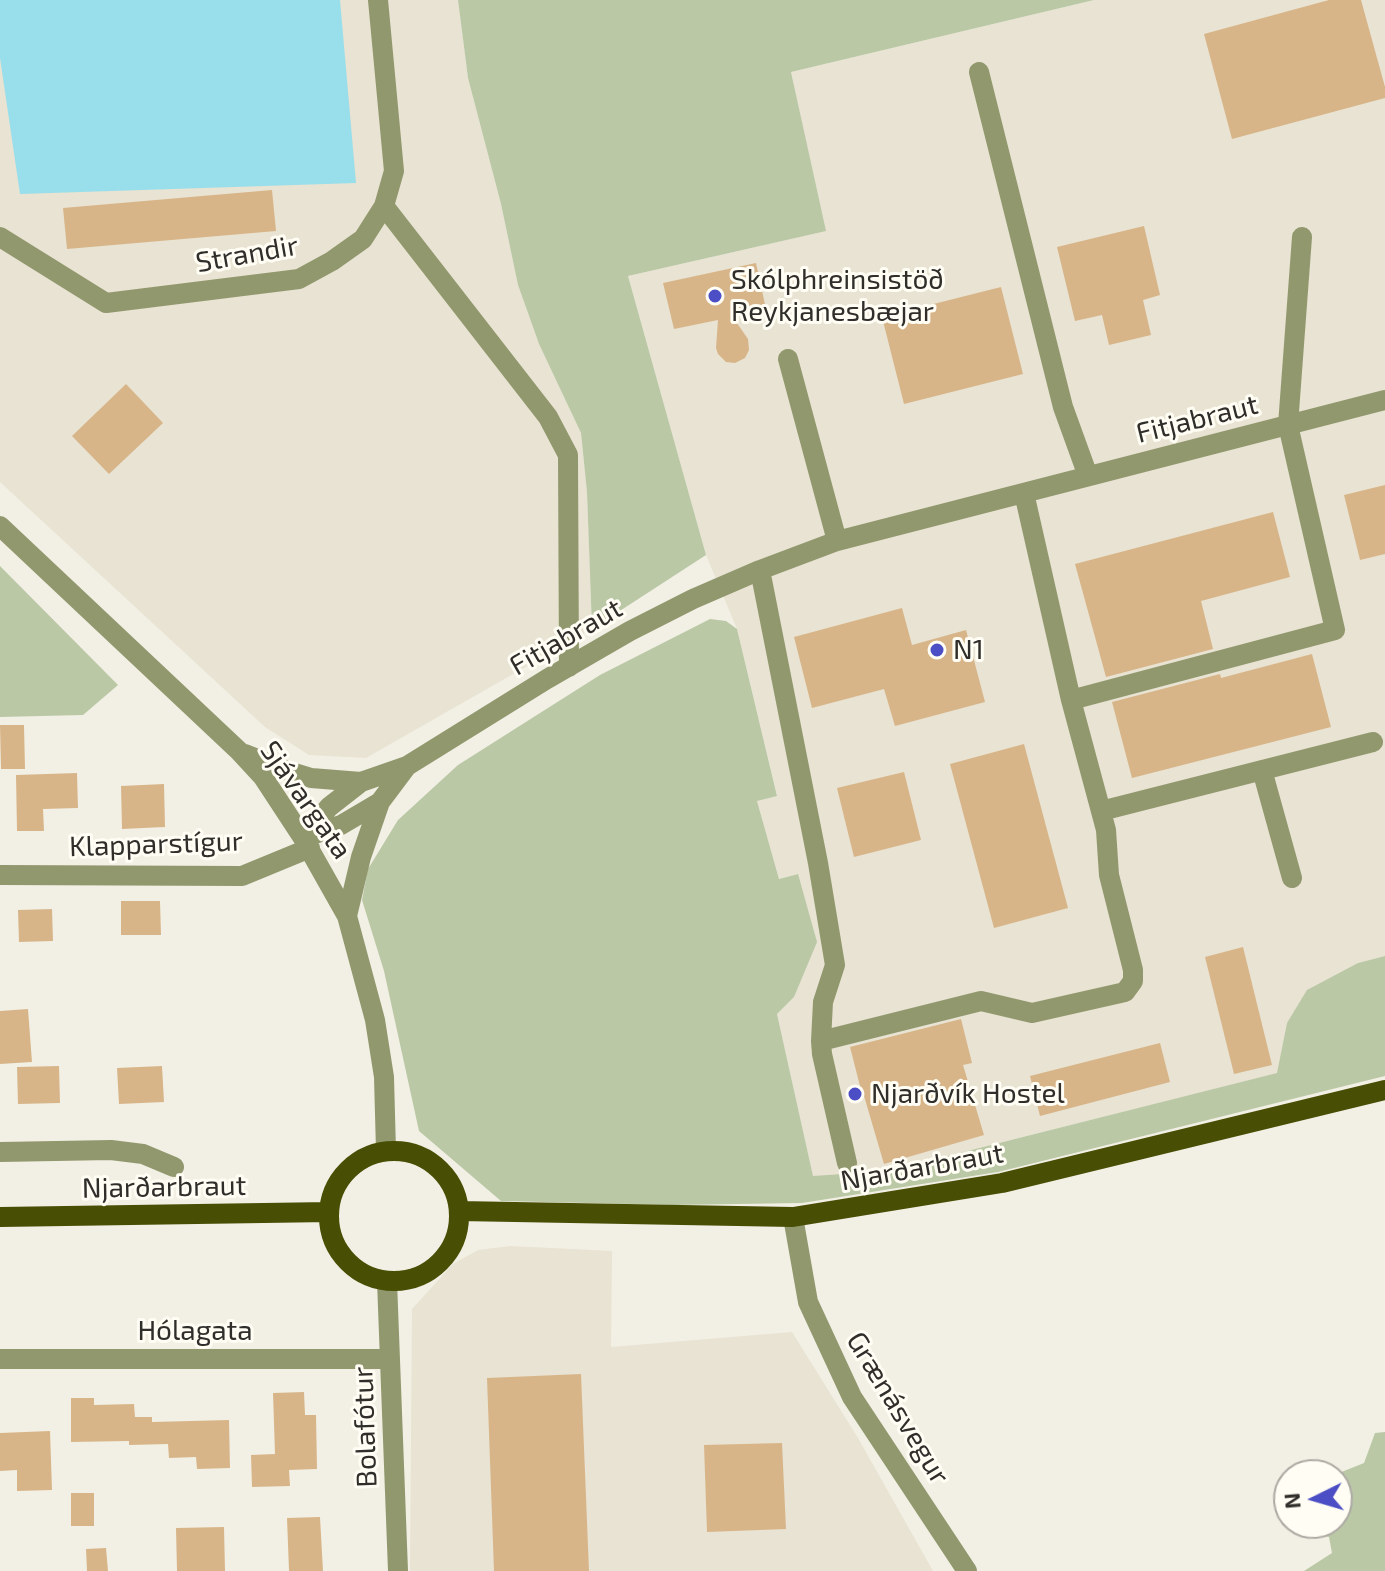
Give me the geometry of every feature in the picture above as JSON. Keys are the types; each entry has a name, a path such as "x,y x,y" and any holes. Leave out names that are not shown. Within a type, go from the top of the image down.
{"main road":[{"name":"Njarðarbraut","path":"459,1211 793,1217 1002,1183 1385,1090"},
{"path":"386,1151 407,1152 427,1160 443,1173 454,1191 459,1211 451,1248 439,1263 424,1274 406,1280 387,1281 368,1276 351,1265 338,1250 331,1232 329,1212 341,1179 353,1165 386,1151"},
{"name":"Njarðarbraut","path":"0,1217 329,1212"}],"street":[{"name":"Strandir","path":"0,237 106,303 299,279 332,261 363,239 384,206 394,171 378,0"},
{"path":"979,72 1063,407 1088,476"},
{"path":"384,206 548,417 568,455 569,667"},
{"path":"1071,700 1335,630 1288,425 1302,237"},
{"path":"788,359 837,541"},
{"name":"Fitjabraut","path":"306,843 329,807 361,782 407,766 630,631 760,570 837,541 1385,400"},
{"path":"821,1041 981,1001 1032,1013 1125,992 1133,981 1133,970 1109,875 1103,820 1071,700 1024,493"},
{"name":"Sjávargata","path":"0,526 239,751 263,777 306,843 347,916 375,1020 384,1077 386,1151"},
{"path":"760,570 835,965 823,1002 821,1041 847,1163"},
{"path":"1103,820 1262,770 1373,742"},
{"name":"Fitjabraut","path":"239,751 311,778 361,782"},
{"name":"Fitjabraut","path":"347,916 361,857 380,802 407,766"},
{"path":"1262,770 1292,878"},
{"name":"Fitjabraut","path":"306,843 380,802"},
{"name":"Klapparstígur","path":"0,875 242,876 306,843"},
{"path":"0,1152 111,1150 143,1154 174,1167"},
{"name":"Grænásvegur","path":"793,1217 808,1302 852,1397 967,1571"},
{"name":"Bolafótur","path":"387,1281 398,1571"},
{"name":"Hólagata","path":"0,1359 390,1359"}],"shaded area":[{"path":"0,0 458,0 468,78 501,204 518,285 539,344 581,433 587,491 592,629 366,758 309,755 265,727 0,482"},
{"path":"1094,0 1385,0 1385,956 1358,963 1287,1023 1278,1073 888,1171 813,1177 777,1014 794,997 797,874 779,879 757,801 777,795 737,629 706,555 628,276 825,231 791,72"},
{"path":"510,1246 612,1251 611,1347 792,1332 858,1438 933,1571 410,1571 412,1309 453,1264 478,1250"}],"green space":[{"path":"458,0 1094,0 791,72 826,231 628,276 706,555 592,629 587,492 581,433 539,344 518,285 501,204 468,78"},
{"path":"0,566 118,685 83,715 0,717"},
{"path":"710,619 726,621 737,629 777,796 757,801 779,879 798,874 817,942 794,997 777,1014 813,1176 888,1171 1277,1073 1287,1023 1307,990 1358,963 1385,956 1385,1076 998,1172 802,1203 673,1205 501,1201 419,1131 384,971 362,900 368,869 398,820 458,765 600,675"},
{"path":"1385,1432 1385,1571 1304,1571 1332,1553 1329,1539 1353,1539 1353,1467 1364,1463 1375,1433"}],"water":[{"path":"0,0 340,0 356,183 20,194 0,58"}],"building":[{"path":"1329,0 1361,0 1385,87 1385,98 1232,139 1204,34"},
{"path":"272,190 276,231 67,249 63,208"},
{"path":"1144,226 1160,295 1143,300 1151,335 1109,345 1102,315 1075,321 1057,247"},
{"name":"Skólphreinsistöð Reykjanesbæjar","path":"756,263 766,309 732,316 748,339 749,350 745,358 735,363 726,362 718,354 718,320 674,329 663,283"},
{"path":"1001,287 1023,374 904,404 882,317"},
{"path":"126,384 163,423 109,474 72,436"},
{"path":"1385,485 1385,554 1360,560 1344,495"},
{"path":"1273,512 1290,577 1201,601 1213,649 1106,677 1075,564"},
{"path":"902,608 912,645 966,630 985,702 895,726 884,689 812,708 794,637"},
{"path":"1312,654 1331,727 1132,778 1112,702"},
{"path":"0,725 24,725 25,769 1,769"},
{"path":"1024,744 1068,908 994,928 950,764"},
{"path":"904,772 921,840 854,857 837,788"},
{"path":"77,773 78,808 43,809 44,831 17,831 16,775"},
{"path":"164,784 165,827 122,829 121,786"},
{"path":"121,901 160,901 161,935 121,935"},
{"path":"52,909 53,941 19,942 18,910"},
{"path":"1243,947 1272,1065 1234,1074 1205,957"},
{"path":"28,1009 32,1062 0,1064 0,1011"},
{"path":"961,1019 972,1063 963,1065 984,1135 884,1164 850,1047"},
{"path":"1160,1043 1170,1082 1040,1116 1030,1076"},
{"path":"59,1066 60,1103 18,1104 17,1067"},
{"path":"162,1066 164,1102 119,1104 117,1068"},
{"path":"581,1374 589,1571 494,1571 487,1378"},
{"path":"304,1392 305,1415 316,1415 317,1469 289,1470 290,1486 252,1487 251,1455 275,1454 273,1393"},
{"path":"71,1398 94,1398 94,1405 134,1404 135,1417 152,1417 152,1422 229,1420 230,1468 197,1469 196,1457 169,1458 168,1444 71,1442"},
{"path":"50,1431 52,1490 17,1491 17,1470 0,1471 0,1433"},
{"path":"782,1443 786,1529 707,1532 704,1445"},
{"path":"71,1493 94,1493 94,1526 71,1526"},
{"path":"320,1517 323,1571 289,1571 287,1518"},
{"path":"224,1527 225,1571 177,1571 176,1528"},
{"path":"106,1548 108,1571 87,1571 86,1549"}],"place":[{"name":"Skólphreinsistöð Reykjanesbæjar","path":"715,296"},
{"name":"N1","path":"937,650"},
{"name":"Njarðvík Hostel","path":"855,1094"}]}
